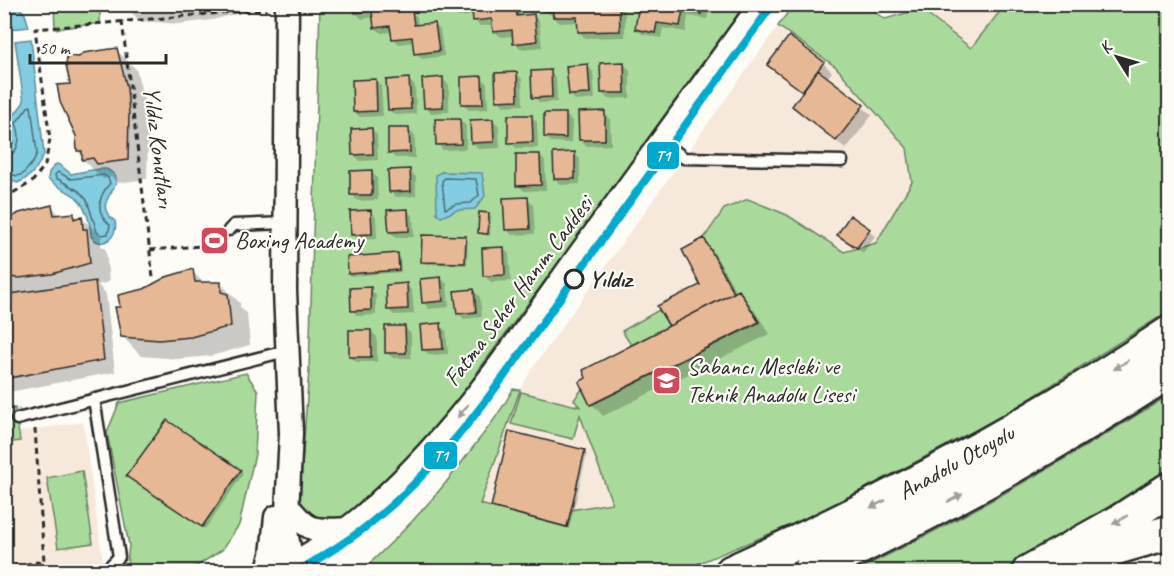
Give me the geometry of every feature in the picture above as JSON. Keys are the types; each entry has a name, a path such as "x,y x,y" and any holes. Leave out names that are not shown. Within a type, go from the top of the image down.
{"main road":[{"name":"Anadolu Otoyolu","path":"732,572 813,536 908,489 1089,386 1170,333"},
{"name":"Anadolu Otoyolu","path":"809,572 874,541 974,488 1082,426 1170,371"},
{"path":"1029,572 1119,522 1170,489"},
{"path":"1057,572 1118,547 1170,532"}],"street":[{"path":"287,4 285,291 288,406 291,433 286,532 288,569"},
{"name":"Fatma Seher Hanım Caddesi","path":"288,569 346,529 378,503 428,453 500,365 761,4"},
{"path":"267,572 274,535 280,436 288,406"},
{"path":"288,506 309,528 323,531 346,529"}],"lane":[{"path":"662,141 684,158 842,161"},
{"path":"259,224 286,225 232,227 259,224"},
{"path":"16,419 286,351"},
{"path":"94,399 119,557 104,572"}],"path":[{"path":"232,4 232,12"},
{"path":"4,198 33,182 45,165 50,139 35,29 249,11"},
{"name":"Yıldız Konutları","path":"122,21 153,278"},
{"path":"150,250 229,244"},
{"path":"4,568 44,561 34,415"}],"shaded area":[{"path":"915,5 1005,5 971,48"},
{"name":"Sabancı Mesleki ve Teknik Anadolu Lisesi","path":"778,26 836,67 907,148 912,182 875,243 844,252 787,215 848,445 561,571 479,504 520,390 532,369"},
{"path":"83,422 103,562 59,571 5,572 5,443 20,441 19,432"}],"green space":[{"path":"54,5 100,5 100,23 55,29"},
{"path":"320,5 749,5 480,368 443,433 346,529 298,519 309,370"},
{"path":"793,5 864,5 885,19 920,9 971,48 1005,5 1169,5 1169,311 1009,412 897,472 803,520 680,571 360,572 406,528 434,497 490,426 513,389 520,390 480,504 567,527 571,510 612,503 580,415 573,439 511,424 521,392 580,407 574,400 582,389 591,405 759,323 739,291 734,293 704,238 724,209 748,199 787,215 844,252 876,243 912,182 907,148 836,67 778,26"},
{"path":"659,310 669,326 631,345 622,331"},
{"path":"246,373 258,391 255,454 239,525 222,550 189,571 120,571 127,565 129,545 107,433 119,403"},
{"path":"1169,395 1169,475 1017,571 853,572 1014,488"},
{"path":"15,408 20,441 5,443 5,411"},
{"path":"82,471 93,543 58,548 47,478"}],"water":[{"path":"17,5 25,14 29,27 11,29 5,23 7,7"},
{"path":"31,39 44,154 34,172 17,183 5,177 5,154 14,142 9,138 13,131 6,126 24,102 15,41"},
{"path":"56,164 71,174 107,169 114,174 115,185 105,208 115,221 116,227 112,237 108,240 100,242 91,236 87,214 79,200 48,179 49,172"},
{"path":"441,172 482,173 485,196 475,209 457,210 441,217 437,213 436,175"}],"building":[{"path":"354,4 394,4 395,12 412,10 414,25 435,23 439,51 414,54 412,37 392,39 390,26 374,28 372,11 355,13"},
{"path":"450,4 516,4 517,16 534,14 537,41 513,44 512,30 493,32 492,19 473,21 472,9 451,11"},
{"path":"543,4 619,4 620,31 578,32 577,17 553,17 553,11 543,11"},
{"path":"639,4 703,4 701,14 683,10 680,26 657,23 655,33 635,29"},
{"path":"789,36 824,62 802,91 767,65"},
{"path":"117,48 127,88 128,160 97,164 93,158 82,160 82,151 77,151 76,136 60,102 57,85 70,84 66,65 67,56 79,57 83,53"},
{"path":"624,62 625,93 601,93 600,63"},
{"path":"588,64 590,94 569,95 566,66"},
{"path":"551,70 552,97 532,98 531,71"},
{"path":"818,70 864,105 836,141 792,106"},
{"path":"517,72 518,100 496,101 495,73"},
{"path":"482,76 483,104 461,104 461,77"},
{"path":"443,77 443,107 424,108 422,79"},
{"path":"409,78 411,109 388,110 386,80"},
{"path":"376,79 377,111 353,112 352,80"},
{"path":"605,111 605,140 579,140 578,112"},
{"path":"544,113 566,113 566,138 544,137"},
{"path":"508,115 532,115 533,142 508,143"},
{"path":"435,119 460,119 461,144 436,145"},
{"path":"493,119 494,142 471,143 470,120"},
{"path":"372,128 373,154 352,155 351,129"},
{"path":"388,128 409,128 410,152 388,153"},
{"path":"575,152 575,179 554,179 553,153"},
{"path":"516,154 540,154 541,185 516,186"},
{"path":"410,169 411,191 389,192 388,170"},
{"path":"372,170 372,195 350,195 350,171"},
{"path":"528,197 530,229 505,230 503,198"},
{"path":"52,205 54,215 74,213 74,219 82,216 83,229 87,229 90,263 52,274 19,278 4,277 4,222 19,213"},
{"path":"408,209 409,231 389,232 387,210"},
{"path":"371,210 372,234 351,235 350,211"},
{"path":"479,212 489,213 488,234 478,233"},
{"path":"850,215 870,229 857,248 837,235"},
{"path":"422,235 466,236 465,263 421,262"},
{"path":"704,238 734,293 669,326 657,306 700,285 682,250"},
{"path":"504,247 505,275 483,276 482,248"},
{"path":"398,253 399,270 348,274 347,257"},
{"path":"193,269 195,282 221,282 221,292 228,294 231,326 191,337 159,340 121,337 115,307 120,307 118,295 144,289 166,277"},
{"path":"441,277 443,301 422,303 420,279"},
{"path":"95,281 104,360 4,379 4,295"},
{"path":"407,283 408,309 387,310 386,285"},
{"path":"371,287 371,310 351,311 350,288"},
{"path":"474,289 476,312 457,314 454,291"},
{"path":"739,290 759,322 590,405 579,382 586,378 583,370"},
{"path":"441,323 443,349 422,350 420,325"},
{"path":"385,326 405,326 406,353 385,353"},
{"path":"349,330 371,330 371,357 349,357"},
{"path":"167,420 241,470 202,527 126,476"},
{"path":"509,431 585,450 567,527 491,507"}],"transit line":[{"name":"T1","path":"296,572 349,539 379,516 408,489 463,430 513,365 773,4"}],"place":[{"name":"Boxing Academy","path":"214,240"},
{"name":"Yıldız","path":"574,279"},
{"name":"Sabancı Mesleki ve Teknik Anadolu Lisesi","path":"666,380"}]}
